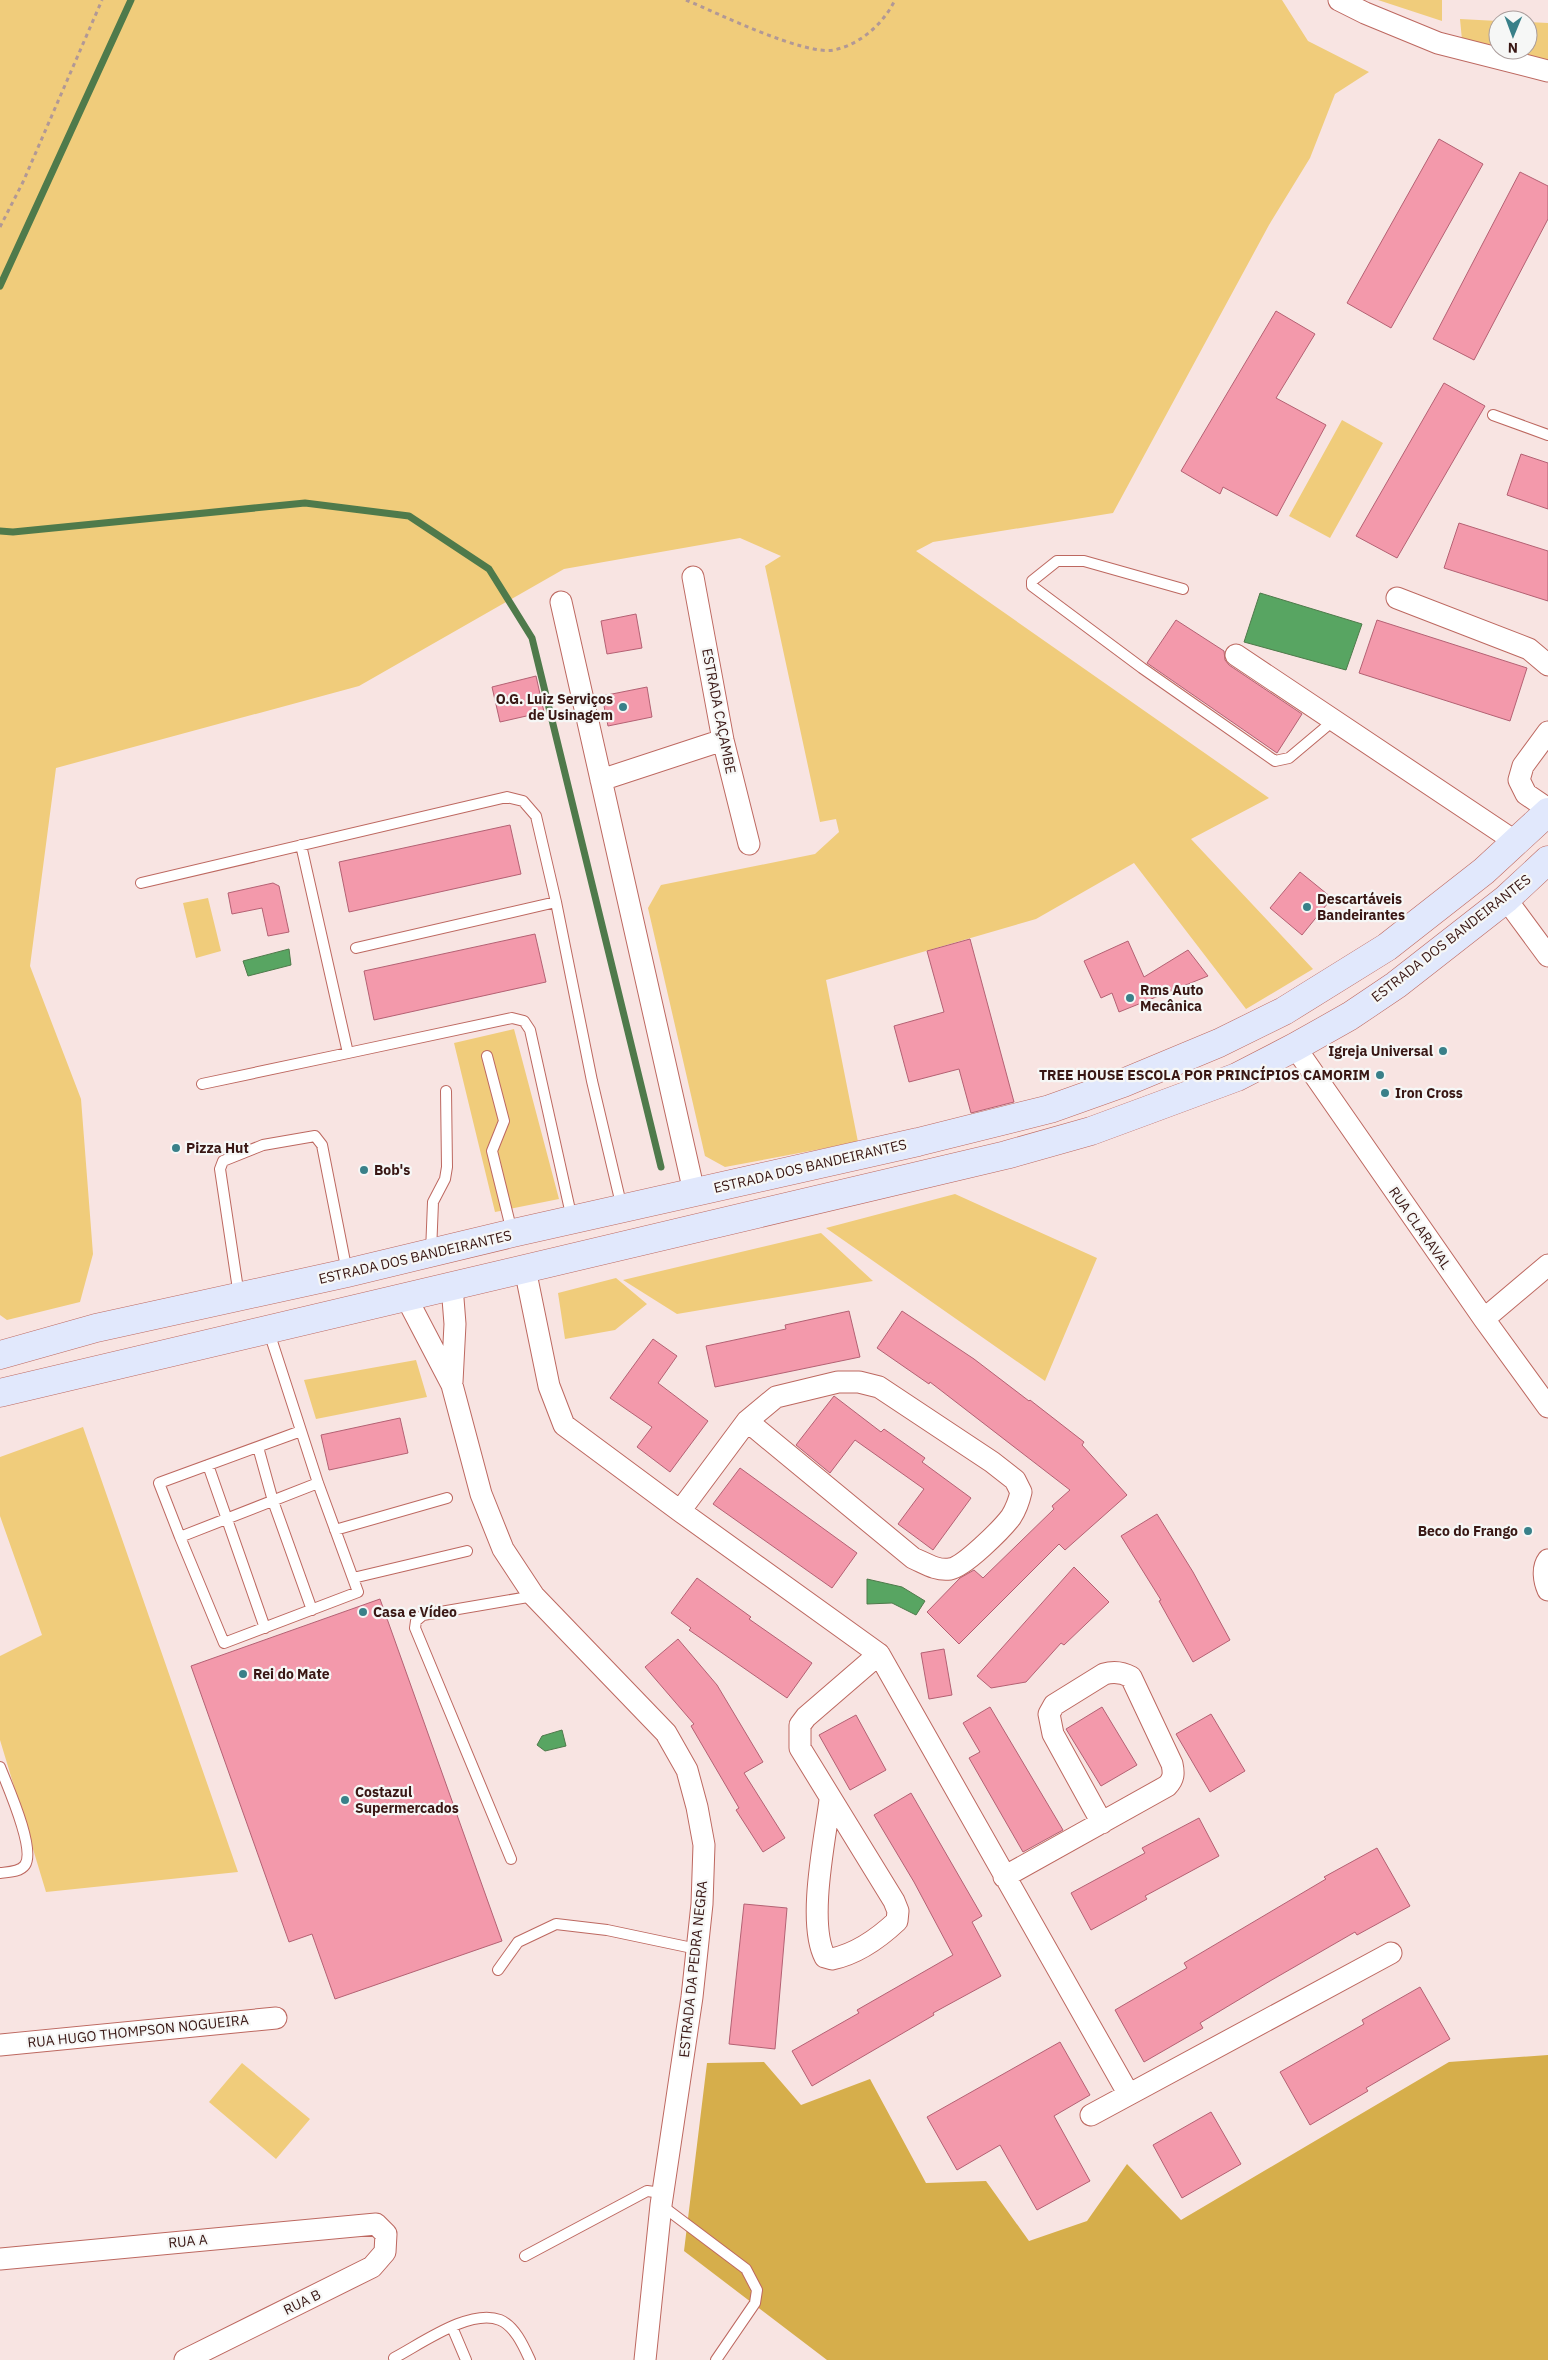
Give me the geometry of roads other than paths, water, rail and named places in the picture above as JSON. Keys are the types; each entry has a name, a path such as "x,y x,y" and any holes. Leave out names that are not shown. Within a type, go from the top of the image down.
{"main road":[{"name":"ESTRADA DOS BANDEIRANTES","path":"0,1356 96,1328 347,1274 513,1233 918,1142 1050,1109 1123,1084 1184,1058 1284,1011 1387,947 1484,871 1548,810"},
{"name":"ESTRADA DOS BANDEIRANTES","path":"0,1393 268,1327 406,1297 996,1157 1091,1132 1237,1077 1350,1016 1396,985 1506,899 1548,860"}],"street":[{"path":"1339,0 1365,13 1438,43 1548,72"},
{"name":"ESTRADA CAÇAMBE","path":"694,577 723,740 749,844"},
{"path":"1397,598 1529,650 1548,665"},
{"path":"561,602 694,1192"},
{"path":"1236,655 1516,842"},
{"path":"1548,732 1523,766 1519,780 1526,794 1548,810"},
{"path":"601,780 723,740"},
{"path":"1506,899 1548,956"},
{"name":"RUA CLARAVAL","path":"1295,1047 1484,1320 1548,1407"},
{"path":"1484,1320 1548,1265"},
{"path":"525,1269 549,1386 564,1425 879,1654 1128,2093"},
{"name":"ESTRADA DA PEDRA NEGRA","path":"452,1286 455,1324 452,1385"},
{"name":"ESTRADA DA PEDRA NEGRA","path":"406,1297 426,1332 452,1385 481,1494 503,1549 534,1596 666,1733 687,1770 704,1845 698,1949 661,2199 645,2360"},
{"path":"680,1511 747,1422 776,1397 838,1382 859,1382 880,1387 992,1462 1014,1480 1021,1492 1018,1503 1010,1517 971,1556 952,1569 937,1569 913,1558 747,1422"},
{"path":"1548,1560 1544,1576 1548,1590"},
{"path":"830,1800 819,1888 817,1928 820,1948 824,1957 832,1959 861,1947 887,1930 898,1917 894,1901 830,1800 800,1748 800,1725 806,1717 879,1654"},
{"path":"1004,1877 1102,1823 1172,1782 1174,1773 1172,1764 1131,1677 1123,1673 1112,1672 1104,1674 1054,1705 1049,1714 1053,1734 1102,1823"},
{"path":"1091,2115 1128,2093 1391,1953"},
{"name":"RUA HUGO THOMPSON NOGUEIRA","path":"0,2045 276,2018"},
{"name":"RUA A","path":"0,2259 376,2224"},
{"name":"RUA B","path":"185,2360 372,2267 382,2258 387,2244 386,2234 376,2224"}],"lane":[{"path":"1493,415 1548,435"},
{"path":"1184,589 1084,562 1058,561 1032,581 1032,586 1142,668 1275,761 1289,758 1333,721"},
{"path":"141,883 300,844 507,797 523,801 536,816 556,902 592,1081 622,1209"},
{"path":"300,844 348,1053"},
{"path":"356,948 556,902"},
{"path":"202,1084 512,1018 524,1021 530,1030 572,1220"},
{"path":"487,1056 504,1121 492,1151 513,1233"},
{"path":"431,1253 433,1202 445,1180 447,1167 446,1091"},
{"path":"239,1297 220,1169 223,1160 263,1145 315,1136 322,1145 347,1274"},
{"path":"268,1327 318,1483 358,1592 224,1643 180,1538 160,1483 301,1431"},
{"path":"258,1447 273,1501 312,1610"},
{"path":"208,1466 225,1520 265,1628"},
{"path":"180,1538 318,1483"},
{"path":"335,1530 447,1498"},
{"path":"353,1578 467,1551"},
{"path":"511,1859 415,1628 416,1621 423,1615 534,1596"},
{"path":"0,1767 28,1846 27,1862 22,1868 0,1873"},
{"path":"498,1970 518,1942 556,1924 607,1930 698,1949"},
{"path":"525,2256 647,2191 661,2199 746,2269 757,2290 755,2303 716,2360"},
{"path":"393,2359 452,2327 481,2316 502,2321 514,2331 530,2360"},
{"path":"452,2327 466,2360"}],"waterway":[{"path":"0,286 131,0"},
{"path":"0,531 13,532 305,503 409,516 489,569 532,638 661,1167"}],"place":[{"name":"O.G. Luiz Serviços de Usinagem","path":"623,707"},
{"name":"Descartáveis Bandeirantes","path":"1307,907"},
{"name":"Rms Auto Mecânica","path":"1130,998"},
{"name":"Igreja Universal","path":"1443,1051"},
{"name":"TREE HOUSE ESCOLA POR PRINCÍPIOS CAMORIM","path":"1380,1075"},
{"name":"Iron Cross","path":"1385,1093"},
{"name":"Pizza Hut","path":"176,1148"},
{"name":"Bob's","path":"364,1170"},
{"name":"Beco do Frango","path":"1528,1531"},
{"name":"Casa e Vídeo","path":"363,1612"},
{"name":"Rei do Mate","path":"243,1674"},
{"name":"Costazul Supermercados","path":"345,1800"}]}
